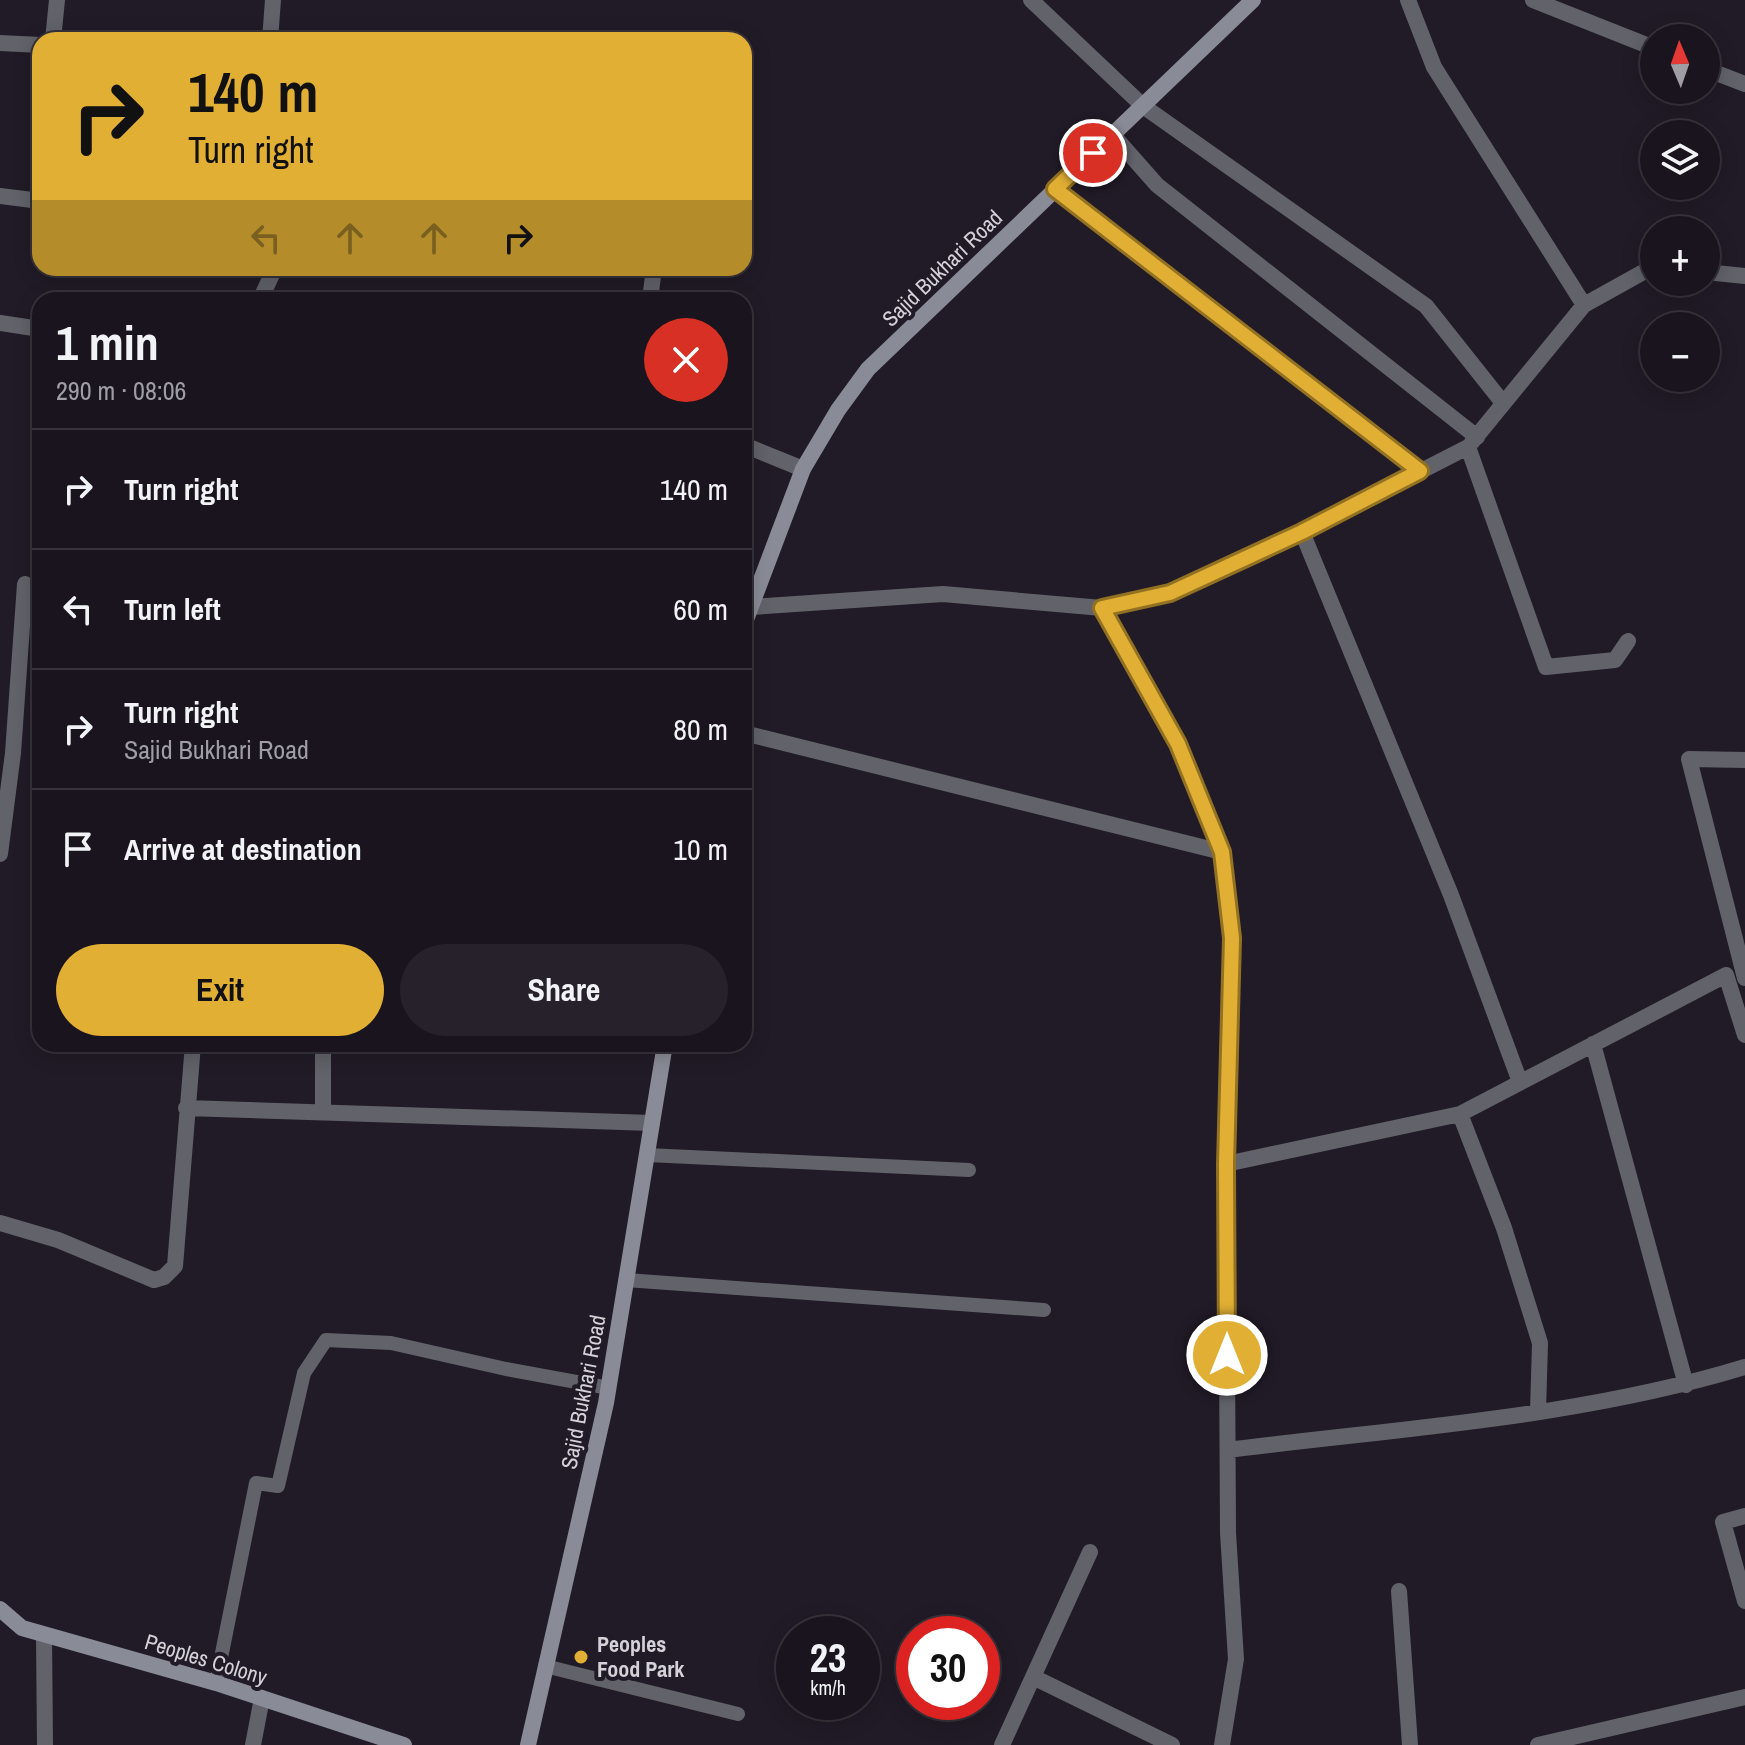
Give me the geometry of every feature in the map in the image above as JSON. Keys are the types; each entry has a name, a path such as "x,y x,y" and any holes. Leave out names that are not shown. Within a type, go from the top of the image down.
{"street":[{"path":"54,32 57,0"},
{"path":"271,32 273,0"},
{"path":"1031,0 1143,106 1426,306 1503,403"},
{"name":"Sajid Bukhari Road","path":"752,604 803,469 838,410 868,369 1253,0"},
{"path":"1408,0 1434,67 1584,305"},
{"path":"1533,0 1640,42"},
{"path":"0,43 32,45"},
{"path":"1720,74 1745,84"},
{"path":"1112,134 1157,185 1472,442 1546,667 1615,660 1628,641"},
{"path":"1055,189 1420,471"},
{"path":"0,196 32,200"},
{"path":"1720,273 1745,276"},
{"path":"752,607 943,594 1102,608 1170,593 1302,532 1472,442 1584,305 1640,274"},
{"path":"0,323 32,328"},
{"path":"752,448 803,469"},
{"path":"1302,532 1451,895 1520,1082"},
{"path":"0,854 13,753 25,584"},
{"path":"1102,608 1178,744 1222,852 1232,938 1226,1164 1228,1533 1236,1659 1222,1745"},
{"path":"752,735 1222,852"},
{"path":"1745,760 1689,759 1745,978"},
{"path":"1226,1164 1460,1114 1726,975"},
{"path":"1726,975 1745,996"},
{"path":"1726,975 1745,1035"},
{"path":"1593,1044 1686,1385"},
{"path":"0,1223 58,1240 154,1280 164,1277 175,1266 192,1052"},
{"path":"323,1052 323,1112"},
{"name":"Sajid Bukhari Road","path":"528,1745 609,1388 664,1052"},
{"path":"186,1108 652,1123"},
{"path":"1460,1114 1504,1228 1540,1343 1538,1411"},
{"path":"1228,1450 1538,1411 1686,1385 1745,1367"},
{"path":"1745,1516 1723,1522 1745,1601"},
{"path":"1002,1745 1090,1552"},
{"path":"1399,1591 1410,1745"},
{"name":"Peoples Colony","path":"0,1609 22,1628 216,1683 404,1745"},
{"path":"44,1635 45,1745"},
{"path":"1033,1677 1172,1745"},
{"path":"1538,1745 1745,1697"},
{"path":"253,1745 262,1698"}],"lane":[{"path":"647,1155 969,1170"},
{"path":"626,1280 1044,1310"},
{"path":"216,1683 256,1483 278,1486 304,1373 326,1340 391,1343 609,1388"},
{"path":"545,1666 738,1714"}],"place":[{"name":"Peoples Food Park","path":"581,1657"}],"route":[{"path":"1093,153 1055,189 1330,405 1420,471 1302,532 1170,593 1102,608 1178,744 1222,852 1232,938 1226,1164 1227,1355"}]}
